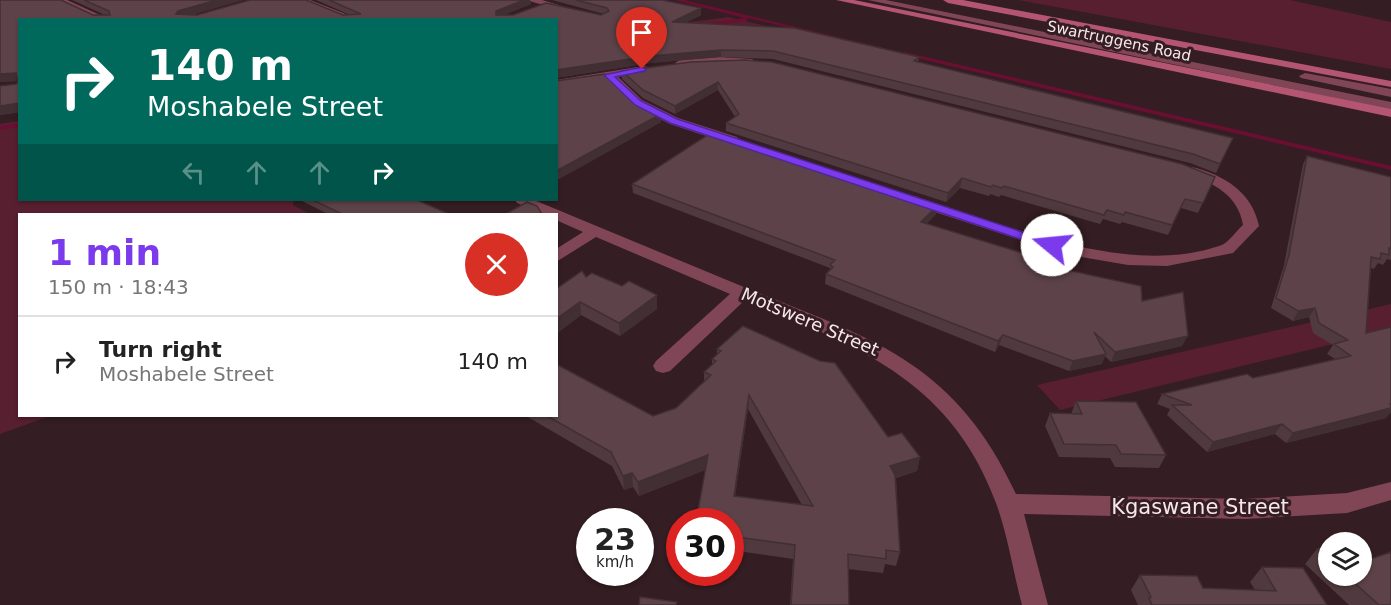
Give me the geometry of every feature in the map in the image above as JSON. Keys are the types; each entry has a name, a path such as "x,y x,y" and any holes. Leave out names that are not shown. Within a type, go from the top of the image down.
{"main road":[{"name":"Swartruggens Road","path":"841,0 1391,113"},
{"name":"Swartruggens Road","path":"948,0 1391,84"}],"street":[{"path":"63,1 77,0"},
{"path":"302,0 351,18"},
{"path":"531,0 580,12"},
{"path":"873,0 1391,106"},
{"path":"921,0 1391,93"},
{"path":"63,1 101,18"},
{"path":"528,10 546,4"},
{"path":"558,84 664,66 719,60 763,63"},
{"path":"609,75 638,103 647,108 674,121 742,143"},
{"path":"901,196 1014,234 1070,251 1093,255 1128,260 1167,261 1227,250 1251,226 1251,213 1241,199 1226,186 1181,168"},
{"name":"Motswere Street","path":"524,201 553,213"},
{"name":"Motswere Street","path":"558,215 742,293 844,333 884,354 925,382 961,420 987,462 1008,504 1035,605"},
{"path":"558,256 595,231"},
{"path":"663,366 742,293"},
{"name":"Kgaswane Street","path":"1008,504 1245,509 1347,503 1391,491"}],"shaded area":[{"path":"1018,0 1290,0 1391,22 1391,69"},
{"path":"728,17 792,32 637,29"},
{"path":"18,121 18,201 293,201 293,205 308,213 18,213 18,417 47,417 0,434 0,124"},
{"path":"1391,304 1391,330 1060,410 1037,385"}],"building":[{"path":"0,0 61,0 93,15 110,15 109,11 84,0 217,0 178,11 176,14 197,15 250,0 306,0 343,15 361,14 329,0 524,0 496,11 496,15 513,15 546,3 601,15 609,11 607,8 576,0 662,0 701,8 672,22 794,28 919,57 914,61 1233,138 1220,164 1193,154 773,51 721,50 650,56 558,70 558,18 18,18 18,82 16,73 0,74"},
{"path":"745,60 772,62 1182,164 1215,177 1203,203 1185,199 1172,225 1125,212 1124,215 1107,210 1104,215 1004,186 1002,188 993,185 991,187 962,178 948,193 726,123 739,114 718,82 675,106 643,90 622,71 691,62"},
{"path":"605,74 632,100 661,114 558,170 558,81"},
{"path":"18,82 18,103 0,106 0,86"},
{"path":"712,132 938,205 921,222 1039,258 1035,263 1141,286 1142,301 1183,292 1188,336 1115,352 1094,332 1106,354 1073,361 1003,335 998,341 826,274 833,267 830,265 835,260 632,184"},
{"path":"1307,156 1391,177 1391,249 1389,248 1389,255 1381,253 1380,259 1371,257 1366,333 1391,327 1391,408 1293,433 1282,424 1213,442 1172,405 1192,405 1162,394 1247,374 1253,378 1351,356 1334,344 1348,340 1319,323 1315,308 1298,311 1276,298 1289,255"},
{"path":"315,201 419,201 447,213 340,213"},
{"path":"527,202 537,206 541,213 508,213"},
{"path":"582,271 586,277 592,273 622,286 629,281 657,295 619,323 580,302 558,318 558,288"},
{"path":"743,326 820,361 835,363 888,437 902,433 920,457 890,466 895,475 900,552 886,550 886,559 848,554 849,605 791,605 795,545 744,538 744,508 699,508 708,455 638,482 632,473 623,476 611,452 549,417 558,417 558,365 653,416 676,408 711,375 704,372 716,361 712,359 721,351 717,349","holes":["749,395 813,506 734,496"]},
{"path":"1076,401 1136,402 1166,455 1121,454 1116,445 1064,444 1050,413 1082,414"},
{"path":"1391,552 1391,605 1379,605 1358,586 1372,586 1372,559"},
{"path":"1262,567 1303,568 1327,605 1152,605 1149,598 1151,597 1140,575 1197,576 1203,588 1276,591"},
{"path":"640,597 677,602 676,605 639,605"}],"waterway":[{"path":"677,0 881,48"},
{"path":"696,26 746,19"},
{"path":"905,54 1391,168"},
{"path":"0,128 18,125"}],"route":[{"path":"642,69 609,75 638,103 674,121 1052,245"}]}
